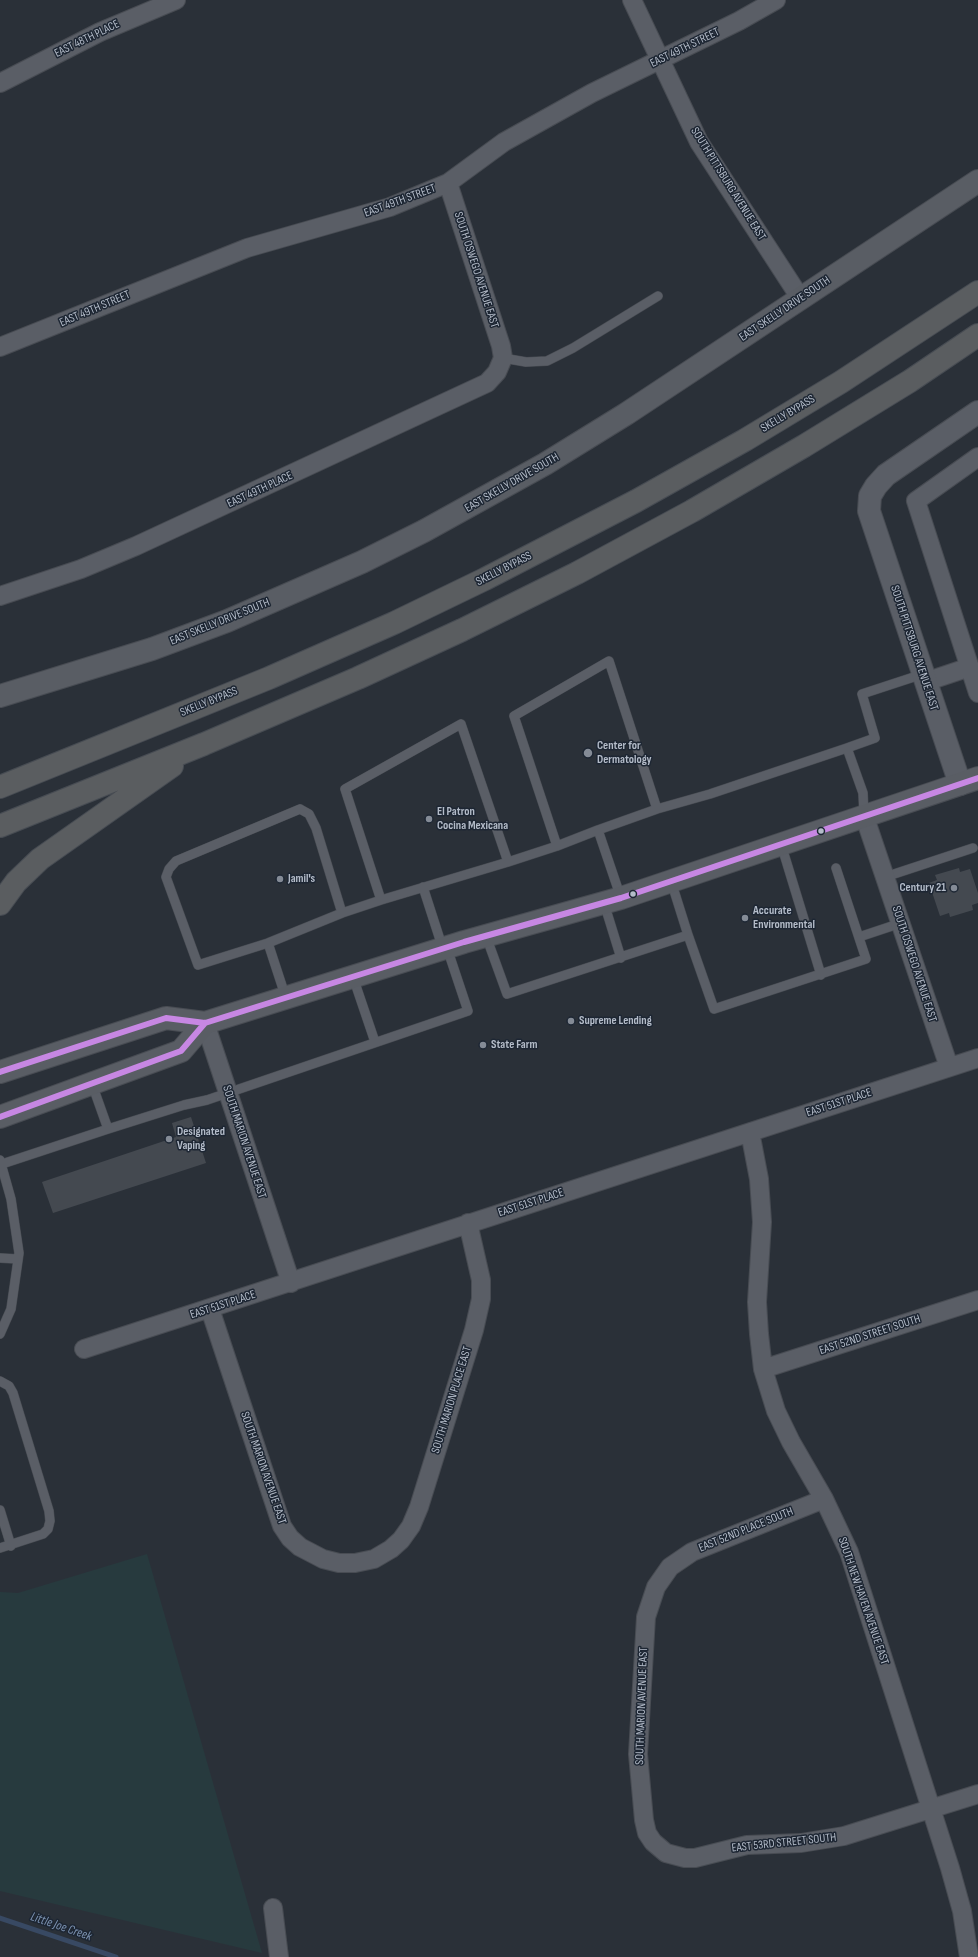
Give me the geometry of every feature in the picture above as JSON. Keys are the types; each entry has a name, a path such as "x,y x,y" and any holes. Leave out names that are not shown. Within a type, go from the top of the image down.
{"highway":[{"name":"SKELLY BYPASS","path":"0,787 269,678 394,623 567,538 636,502 752,436 841,382 978,292"},
{"path":"0,826 204,744 413,653 577,573 692,511 804,446 910,381 978,335"},
{"path":"0,904 16,882 40,859 204,744"},
{"path":"0,772 47,768"}],"main road":[{"name":"EAST SKELLY DRIVE SOUTH","path":"0,696 152,649 227,621 362,562 417,535 545,464 688,374 978,181"},
{"path":"0,1072 166,1018 205,1023 445,948 612,900 969,781"},
{"path":"0,1117 181,1051 205,1023"}],"street":[{"name":"EAST 48TH PLACE","path":"0,83 100,32 176,0"},
{"name":"SOUTH PITTSBURG AVENUE EAST","path":"632,0 699,142 801,299"},
{"name":"EAST 49TH STREET","path":"0,347 247,248 390,207 448,183 504,142 592,93 660,61 739,21 776,0"},
{"name":"SOUTH OSWEGO AVENUE EAST","path":"448,183 501,346 503,358"},
{"name":"EAST 49TH PLACE","path":"0,596 81,569 136,546 487,383 497,372 503,358"},
{"name":"SOUTH PITTSBURG AVENUE EAST","path":"969,781 924,678 869,511 870,496 876,486 886,475 978,412"},
{"path":"978,456 916,501 978,693"},
{"path":"924,678 970,667"},
{"name":"SOUTH OSWEGO AVENUE EAST","path":"864,815 949,1067"},
{"name":"SOUTH MARION AVENUE EAST","path":"205,1023 291,1283"},
{"name":"EAST 51ST PLACE","path":"84,1350 210,1310 468,1223 978,1058"},
{"name":"SOUTH NEW HAVEN AVENUE EAST","path":"750,1132 758,1179 762,1222 758,1302 763,1369 776,1411 791,1442 824,1499 852,1559 930,1810 950,1868 962,1911 969,1957"},
{"name":"SOUTH MARION PLACE EAST","path":"374,1559 396,1544 411,1526 419,1506 474,1330 481,1299 481,1280 468,1223"},
{"name":"EAST 52ND STREET SOUTH","path":"763,1369 978,1300"},
{"name":"SOUTH MARION AVENUE EAST","path":"210,1310 282,1526 290,1538 300,1547 323,1559 344,1563 374,1559"},
{"name":"EAST 52ND PLACE SOUTH","path":"670,1567 692,1552 824,1499"},
{"name":"SOUTH MARION AVENUE EAST","path":"658,1848 647,1833 644,1820 638,1754 646,1617 656,1587 670,1567"},
{"name":"EAST 53RD STREET SOUTH","path":"658,1848 674,1855 695,1858 747,1845 821,1841 844,1836 978,1794"},
{"path":"273,1908 279,1957"}],"lane":[{"path":"503,358 526,362 547,361 573,348 658,296"},
{"path":"557,846 514,716 609,661 657,809"},
{"path":"342,913 316,828 309,814 300,809 176,861 169,869 166,877 198,965 268,943 342,913 557,846 657,809 710,794 875,738 862,694 924,678"},
{"path":"381,900 345,788 461,724 508,862"},
{"path":"847,748 863,793 864,815"},
{"path":"598,830 612,900 621,958"},
{"path":"781,844 821,975"},
{"path":"885,877 973,848"},
{"path":"671,881 714,1009 866,959 836,868"},
{"path":"0,1334 11,1309 19,1253 11,1199 1,1162 184,1105 207,1100 468,1011 423,887"},
{"path":"859,937 901,923"},
{"path":"486,936 507,994 688,935"},
{"path":"268,943 286,998"},
{"path":"353,977 375,1042"},
{"path":"92,1084 108,1129"},
{"path":"0,1258 18,1259"},
{"path":"0,1381 9,1386 13,1393 49,1512 50,1521 48,1529 43,1534 11,1546 0,1548"},
{"path":"0,1510 11,1546"}],"green space":[{"path":"147,1554 262,1953 0,1891 0,1592 18,1593"}],"building":[{"name":"Century 21","path":"959,868 960,872 970,869 978,893 978,903 972,905 973,910 950,917 949,913 940,916 929,883 937,880 935,875"},
{"path":"191,1117 206,1163 53,1213 42,1182 176,1137 172,1123"}],"waterway":[{"name":"Little Joe Creek","path":"0,1918 116,1957"}],"transit line":[{"path":"0,1072 166,1018 205,1023 464,942 621,898 978,778"},
{"path":"0,1117 181,1051 205,1023"}],"place":[{"name":"Center for Dermatology","path":"588,753"},
{"name":"El Patron Cocina Mexicana","path":"429,819"},
{"name":"Jamil's","path":"280,879"},
{"name":"Century 21","path":"954,888"},
{"name":"Accurate Environmental","path":"745,918"},
{"name":"Supreme Lending","path":"571,1021"},
{"name":"State Farm","path":"483,1045"},
{"name":"Designated Vaping","path":"169,1139"}]}
